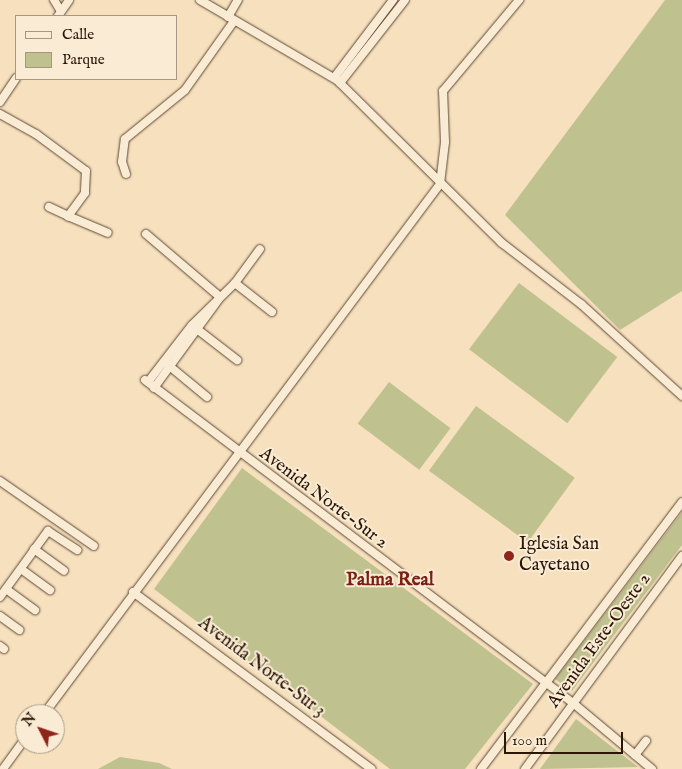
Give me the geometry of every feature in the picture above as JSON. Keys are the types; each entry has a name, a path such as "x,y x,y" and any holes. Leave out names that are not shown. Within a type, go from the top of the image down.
{"street":[{"path":"54,0 59,14"},
{"path":"59,14 69,0"},
{"path":"200,0 337,80 427,164 440,184 682,396"},
{"path":"126,174 122,162 125,139 189,85 231,19 238,0"},
{"path":"337,80 393,0"},
{"path":"337,80 405,0"},
{"path":"51,704 133,592 440,184 445,142 443,90 519,0"},
{"path":"0,102 15,80"},
{"path":"0,114 36,134 86,171 84,193 68,216"},
{"path":"49,207 108,233"},
{"path":"146,234 220,297"},
{"path":"208,397 166,364 194,327 235,283 260,249"},
{"path":"235,283 272,312"},
{"path":"194,327 237,360"},
{"name":"Avenida Norte-Sur 2","path":"166,364 149,383 238,454 573,703 652,769"},
{"path":"0,481 94,546"},
{"name":"Avenida Este-Oeste 2","path":"481,769 682,502"},
{"path":"0,597 48,531 76,550"},
{"path":"34,549 64,571"},
{"name":"Avenida Este-Oeste 2","path":"525,769 682,556"},
{"path":"20,568 50,590"},
{"path":"6,589 35,610"},
{"name":"Avenida Norte-Sur 3","path":"133,592 371,769"},
{"path":"0,616 19,630"},
{"path":"636,755 646,741"},
{"path":"3,769 15,753"}],"green space":[{"path":"665,0 682,0 682,291 620,330 505,215"},
{"path":"519,283 617,357 567,423 469,349"},
{"path":"389,382 450,428 419,470 358,424"},
{"path":"476,406 575,478 528,542 429,471"},
{"path":"242,468 533,684 465,769 390,769 154,589"},
{"path":"682,512 682,545 572,691 555,679"},
{"path":"576,719 638,767 540,769"},
{"path":"120,757 159,763 172,769 98,769"}],"place":[{"name":"Iglesia San Cayetano","path":"509,556"}],"district":[{"name":"Palma Real","path":"390,581"}]}
